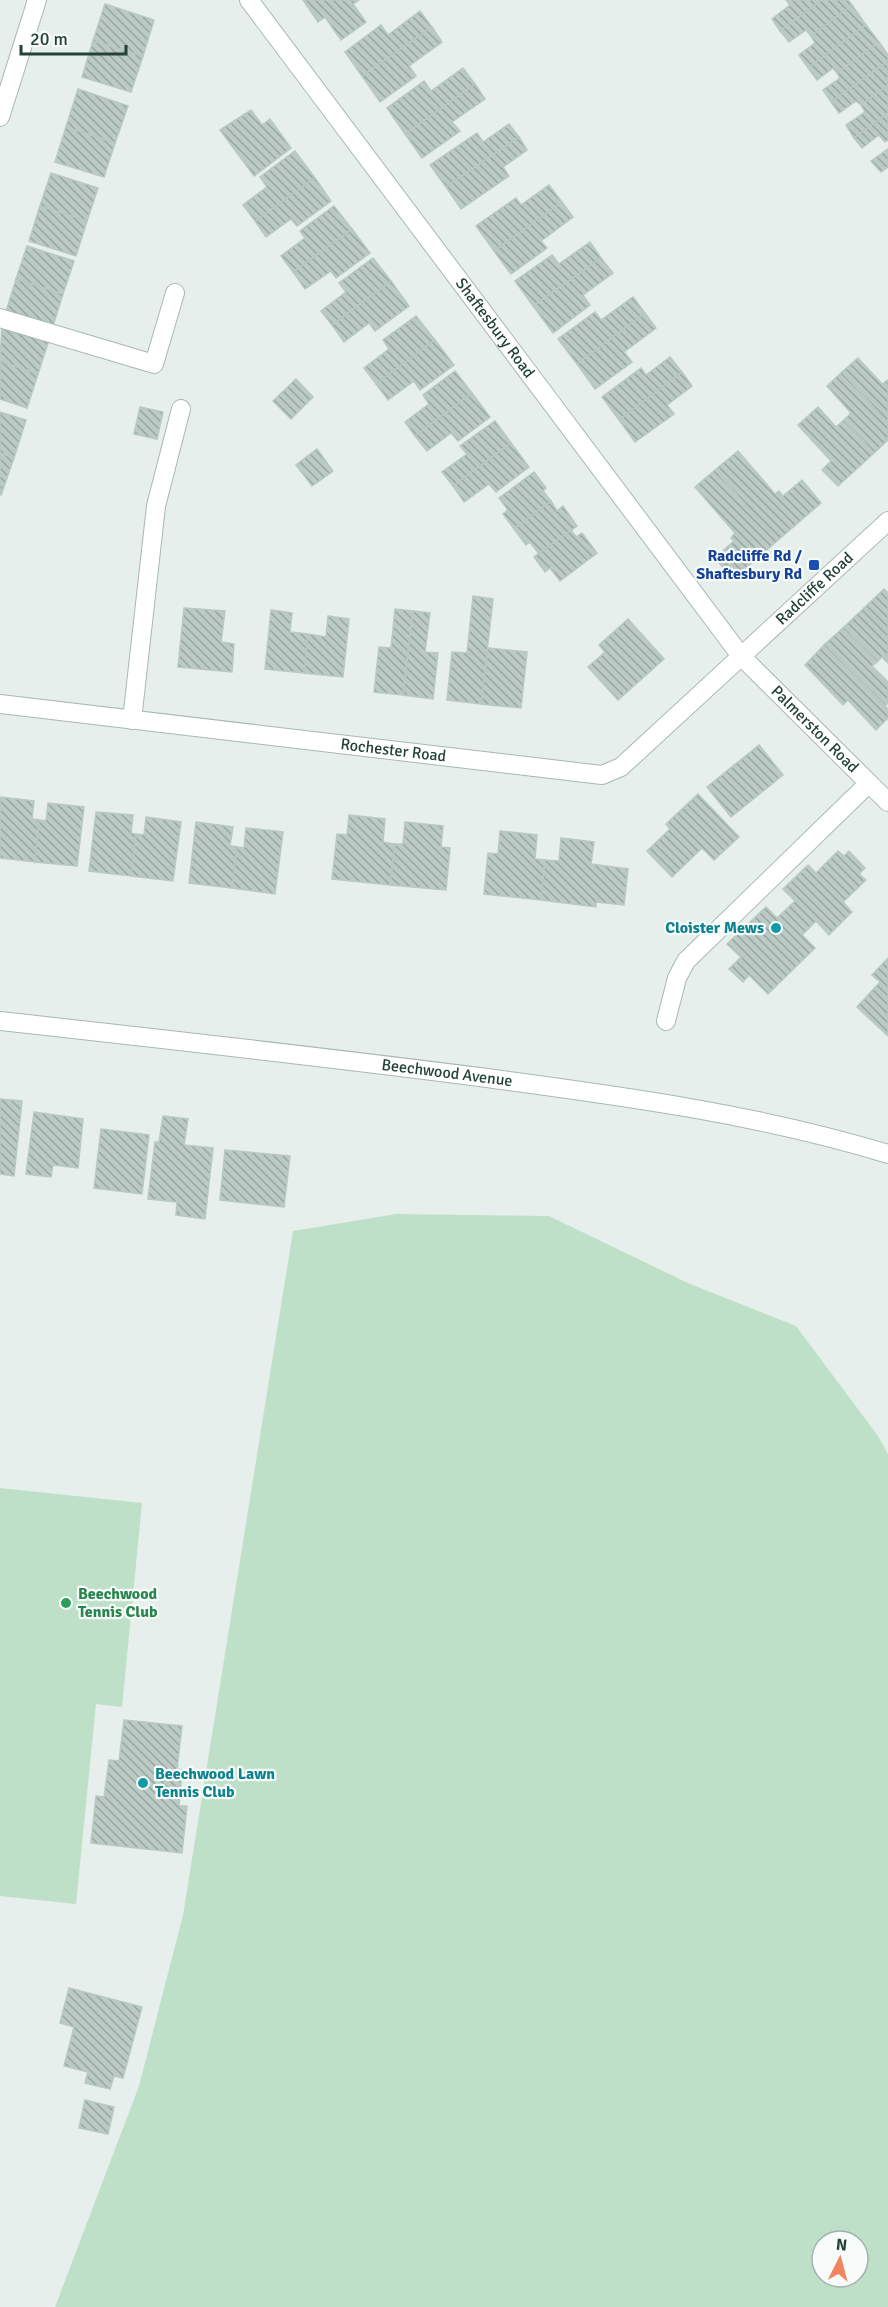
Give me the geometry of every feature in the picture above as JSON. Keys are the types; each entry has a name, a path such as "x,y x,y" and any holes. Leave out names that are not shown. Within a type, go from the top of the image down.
{"street":[{"path":"0,117 37,0"},
{"name":"Shaftesbury Road","path":"249,0 741,656"},
{"path":"0,318 154,364 175,293"},
{"path":"132,720 156,506 181,409"},
{"name":"Radcliffe Road","path":"741,656 888,521"},
{"name":"Rochester Road","path":"0,704 603,775 621,767 741,656"},
{"name":"Palmerston Road","path":"741,656 888,802"},
{"path":"666,1021 677,978 686,961 869,783"},
{"name":"Beechwood Avenue","path":"0,1022 365,1062 705,1109 831,1138 888,1154"}],"green space":[{"path":"396,1214 549,1216 690,1284 796,1326 878,1436 888,1454 888,2307 55,2307 139,2086 183,1915 293,1231"},
{"name":"Beechwood Tennis Club","path":"0,1488 142,1503 122,1707 96,1704 76,1904 0,1896"}],"building":[{"path":"303,0 359,0 353,4 366,22 341,40 325,17 318,22"},
{"path":"786,0 822,0 780,31 772,19 790,5"},
{"path":"822,0 848,0 852,5 811,36 806,30 789,42 780,31"},
{"path":"105,4 154,20 143,56 93,41"},
{"path":"852,5 866,25 808,68 799,55 815,43 811,36"},
{"path":"420,11 432,27 362,76 345,52 381,25 388,35"},
{"path":"866,25 879,42 837,73 833,68 817,80 808,68"},
{"path":"432,27 442,42 409,66 416,76 380,102 362,76"},
{"path":"93,41 143,56 131,92 82,77"},
{"path":"879,42 888,55 888,61 831,102 823,90 840,78 837,73"},
{"path":"888,61 888,85 861,105 856,101 839,113 831,102"},
{"path":"463,68 475,84 405,134 387,108 424,81 431,91"},
{"path":"475,84 485,99 452,122 460,131 422,158 405,134"},
{"path":"888,85 888,113 854,138 846,125 865,112 861,105"},
{"path":"78,89 128,106 115,143 66,127"},
{"path":"251,110 262,125 270,119 291,148 254,176 220,130"},
{"path":"888,113 888,140 885,142 879,135 862,148 854,138"},
{"path":"509,124 519,137 446,187 430,165 477,133 483,142"},
{"path":"66,127 115,143 104,177 55,162"},
{"path":"519,137 527,150 503,167 509,176 461,209 446,187"},
{"path":"888,149 888,167 881,172 871,161"},
{"path":"295,151 315,178 255,221 243,205 267,187 260,177"},
{"path":"51,173 98,188 87,221 40,206"},
{"path":"315,178 331,201 297,226 291,219 266,237 255,221"},
{"path":"549,185 562,202 494,251 476,226 516,198 521,205"},
{"path":"562,202 573,217 541,241 547,248 511,274 494,251"},
{"path":"40,206 87,221 76,256 29,241"},
{"path":"334,206 352,229 293,272 281,256 305,238 300,231"},
{"path":"352,229 370,253 336,278 331,271 305,289 293,272"},
{"path":"590,242 601,258 533,306 515,281 552,255 559,264"},
{"path":"27,246 74,261 63,294 16,279"},
{"path":"373,258 391,281 332,325 321,311 346,292 339,283"},
{"path":"601,258 613,273 583,295 590,305 553,333 533,306"},
{"path":"16,279 63,294 52,329 5,315"},
{"path":"391,281 409,306 375,331 369,323 344,342 332,325"},
{"path":"633,297 645,313 577,364 558,339 595,312 601,320"},
{"path":"645,313 656,328 624,352 632,362 595,389 577,364"},
{"path":"416,316 435,340 376,384 364,368 389,349 383,340"},
{"path":"2,326 49,340 38,374 0,361"},
{"path":"435,340 454,365 420,390 414,381 388,400 376,384"},
{"path":"670,357 682,372 619,420 602,397 641,368 646,375"},
{"path":"858,358 882,384 888,380 888,423 842,372"},
{"path":"0,361 38,374 27,408 0,399"},
{"path":"455,371 472,393 415,436 405,422 429,404 423,395"},
{"path":"682,372 692,386 667,405 674,414 635,442 619,420"},
{"path":"842,372 888,423 888,440 874,453 844,420 851,413 827,386"},
{"path":"296,379 313,397 291,419 273,401"},
{"path":"472,393 490,417 458,441 451,433 427,451 415,436"},
{"path":"140,407 163,412 157,439 134,434"},
{"path":"818,407 836,427 844,420 874,453 838,486 822,470 831,461 798,425"},
{"path":"0,412 26,420 14,458 0,453"},
{"path":"495,421 511,443 453,486 442,472 467,454 460,446"},
{"path":"511,443 529,467 496,492 489,484 464,502 453,486"},
{"path":"317,449 333,471 312,486 296,465"},
{"path":"738,451 775,494 779,491 783,496 802,480 821,503 777,541 715,470"},
{"path":"0,453 14,458 1,495 0,494"},
{"path":"715,470 777,541 733,579 715,558 734,541 731,538 735,533 695,487"},
{"path":"534,472 546,488 543,491 551,501 514,529 503,514 508,510 499,498"},
{"path":"551,501 557,511 563,506 577,526 539,554 530,542 526,545 514,529"},
{"path":"571,530 576,537 582,533 597,553 560,581 550,568 545,572 534,557"},
{"path":"884,589 888,593 888,634 864,608"},
{"path":"473,596 493,599 481,704 447,700 452,652 467,653"},
{"path":"184,608 225,611 221,642 234,644 232,672 178,667"},
{"path":"864,608 888,634 888,663 882,657 877,662 844,627"},
{"path":"395,609 413,611 403,695 374,692 379,647 391,648"},
{"path":"271,610 292,613 290,632 308,634 304,673 265,669"},
{"path":"413,611 430,613 425,652 438,653 433,699 403,695"},
{"path":"328,616 349,619 343,677 304,673 308,634 326,637"},
{"path":"628,619 664,659 618,700 588,667 605,652 599,645"},
{"path":"844,627 877,662 872,666 888,682 888,703 885,706 825,644"},
{"path":"825,644 888,709 888,718 876,730 848,700 843,705 805,665"},
{"path":"488,648 527,652 521,708 481,704"},
{"path":"759,745 783,775 731,817 707,787"},
{"path":"698,794 739,837 714,860 702,848 672,877 647,851 670,829 666,824"},
{"path":"0,797 34,801 32,819 39,820 35,862 0,858"},
{"path":"48,803 84,807 77,866 35,862 39,820 46,821"},
{"path":"96,812 133,815 131,833 136,834 131,876 89,871"},
{"path":"349,815 385,819 383,842 395,844 390,885 332,879 337,834 347,835"},
{"path":"146,817 181,822 173,881 131,876 136,834 144,835"},
{"path":"196,822 233,827 230,846 237,847 232,888 189,883"},
{"path":"405,822 443,826 441,847 450,848 446,890 390,885 395,844 403,844"},
{"path":"246,828 283,832 275,894 232,888 237,847 244,848"},
{"path":"500,831 537,835 535,859 545,860 541,900 484,894 488,853 498,854"},
{"path":"561,838 594,842 591,864 628,869 624,905 596,902 596,907 541,900 545,860 559,861"},
{"name":"Cloister Mews","path":"838,851 844,856 849,851 865,868 859,874 866,880 843,902 852,912 829,935 816,921 802,935 815,948 768,994 749,975 743,982 729,969 741,957 727,944 766,907 777,918 795,901 783,889 808,865 816,873"},
{"path":"888,958 888,1036 857,1007 880,982 872,975"},
{"path":"0,1099 22,1101 14,1176 0,1174"},
{"path":"34,1112 83,1119 78,1168 53,1165 51,1177 26,1174"},
{"path":"163,1116 188,1119 184,1145 213,1148 205,1219 176,1215 177,1202 148,1199 155,1142 159,1142"},
{"path":"101,1129 149,1135 142,1194 94,1188"},
{"path":"225,1150 290,1156 284,1207 220,1200"},
{"name":"Beechwood Lawn Tennis Club","path":"124,1720 182,1726 177,1769 182,1770 179,1806 187,1806 182,1853 91,1843 96,1796 104,1797 109,1760 119,1761"},
{"path":"69,1988 142,2007 123,2078 114,2076 110,2089 85,2083 88,2072 64,2066 74,2027 60,2023"},
{"path":"85,2100 114,2107 108,2134 79,2128"}],"place":[{"name":"Radcliffe Rd / Shaftesbury Rd","path":"814,565"},
{"name":"Cloister Mews","path":"776,928"},
{"name":"Beechwood Tennis Club","path":"66,1603"},
{"name":"Beechwood Lawn Tennis Club","path":"143,1783"}]}
